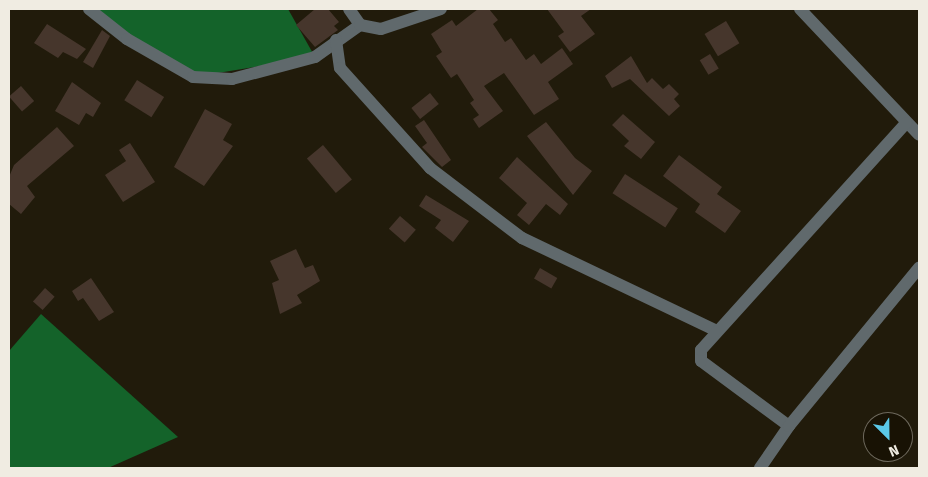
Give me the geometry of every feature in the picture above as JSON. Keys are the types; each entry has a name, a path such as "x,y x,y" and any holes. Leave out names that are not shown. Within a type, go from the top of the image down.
{"street":[{"path":"89,9 127,39 193,78 232,79 315,57 336,40 360,25 388,28 441,9"},
{"path":"349,9 360,25"},
{"path":"800,9 919,135"},
{"path":"336,40 340,68 430,168 522,238 715,330"},
{"path":"790,426 701,361 701,350 715,330 906,123"},
{"path":"760,468 790,426 919,268"}],"green space":[{"path":"99,9 288,9 315,57 193,77 104,21"},
{"path":"41,314 178,437 108,468 9,468 9,351"}],"building":[{"path":"315,9 328,9 339,22 334,26 338,30 315,47 296,25"},
{"path":"478,9 489,9 498,20 493,24 505,42 511,38 526,60 534,54 541,64 562,48 573,64 548,82 559,99 534,115 504,73 484,86 503,111 479,128 473,119 479,115 470,103 474,100 457,74 451,78 436,56 442,52 431,34 452,20 456,26"},
{"path":"547,9 591,9 581,16 595,34 570,52 558,36 564,32"},
{"path":"726,21 739,43 718,56 705,34"},
{"path":"47,24 86,49 77,59 63,52 58,58 34,43"},
{"path":"102,30 110,36 93,68 83,62"},
{"path":"710,54 719,69 708,75 700,60"},
{"path":"631,56 647,83 652,78 663,89 669,84 679,94 674,99 680,106 669,116 630,79 612,88 605,76"},
{"path":"137,80 164,97 151,117 124,100"},
{"path":"72,82 101,103 93,117 86,113 79,125 55,111"},
{"path":"21,86 34,101 22,112 9,97"},
{"path":"430,93 439,104 420,119 411,108"},
{"path":"205,109 232,124 223,140 233,146 204,186 174,167"},
{"path":"623,114 655,142 641,159 624,146 629,141 612,125"},
{"path":"424,120 451,160 442,167 422,147 427,143 415,126"},
{"path":"546,122 575,158 592,171 573,195 527,136"},
{"path":"57,127 74,146 27,186 35,197 21,214 9,204 9,177 14,165"},
{"path":"130,143 155,182 123,202 105,175 126,161 119,150"},
{"path":"323,145 352,179 336,193 307,158"},
{"path":"679,155 722,187 717,194 741,211 725,233 695,212 700,204 663,176"},
{"path":"517,157 568,204 560,215 546,204 529,225 517,215 527,203 499,178"},
{"path":"625,174 678,208 665,228 612,193"},
{"path":"426,195 469,221 453,242 435,228 441,220 419,206"},
{"path":"400,216 416,230 405,243 389,229"},
{"path":"296,249 305,268 313,265 320,281 297,295 302,303 280,314 272,283 279,280 270,261"},
{"path":"540,268 557,278 551,288 534,278"},
{"path":"91,278 114,312 99,321 83,298 78,301 72,291"},
{"path":"45,288 55,297 43,310 33,301"}]}
